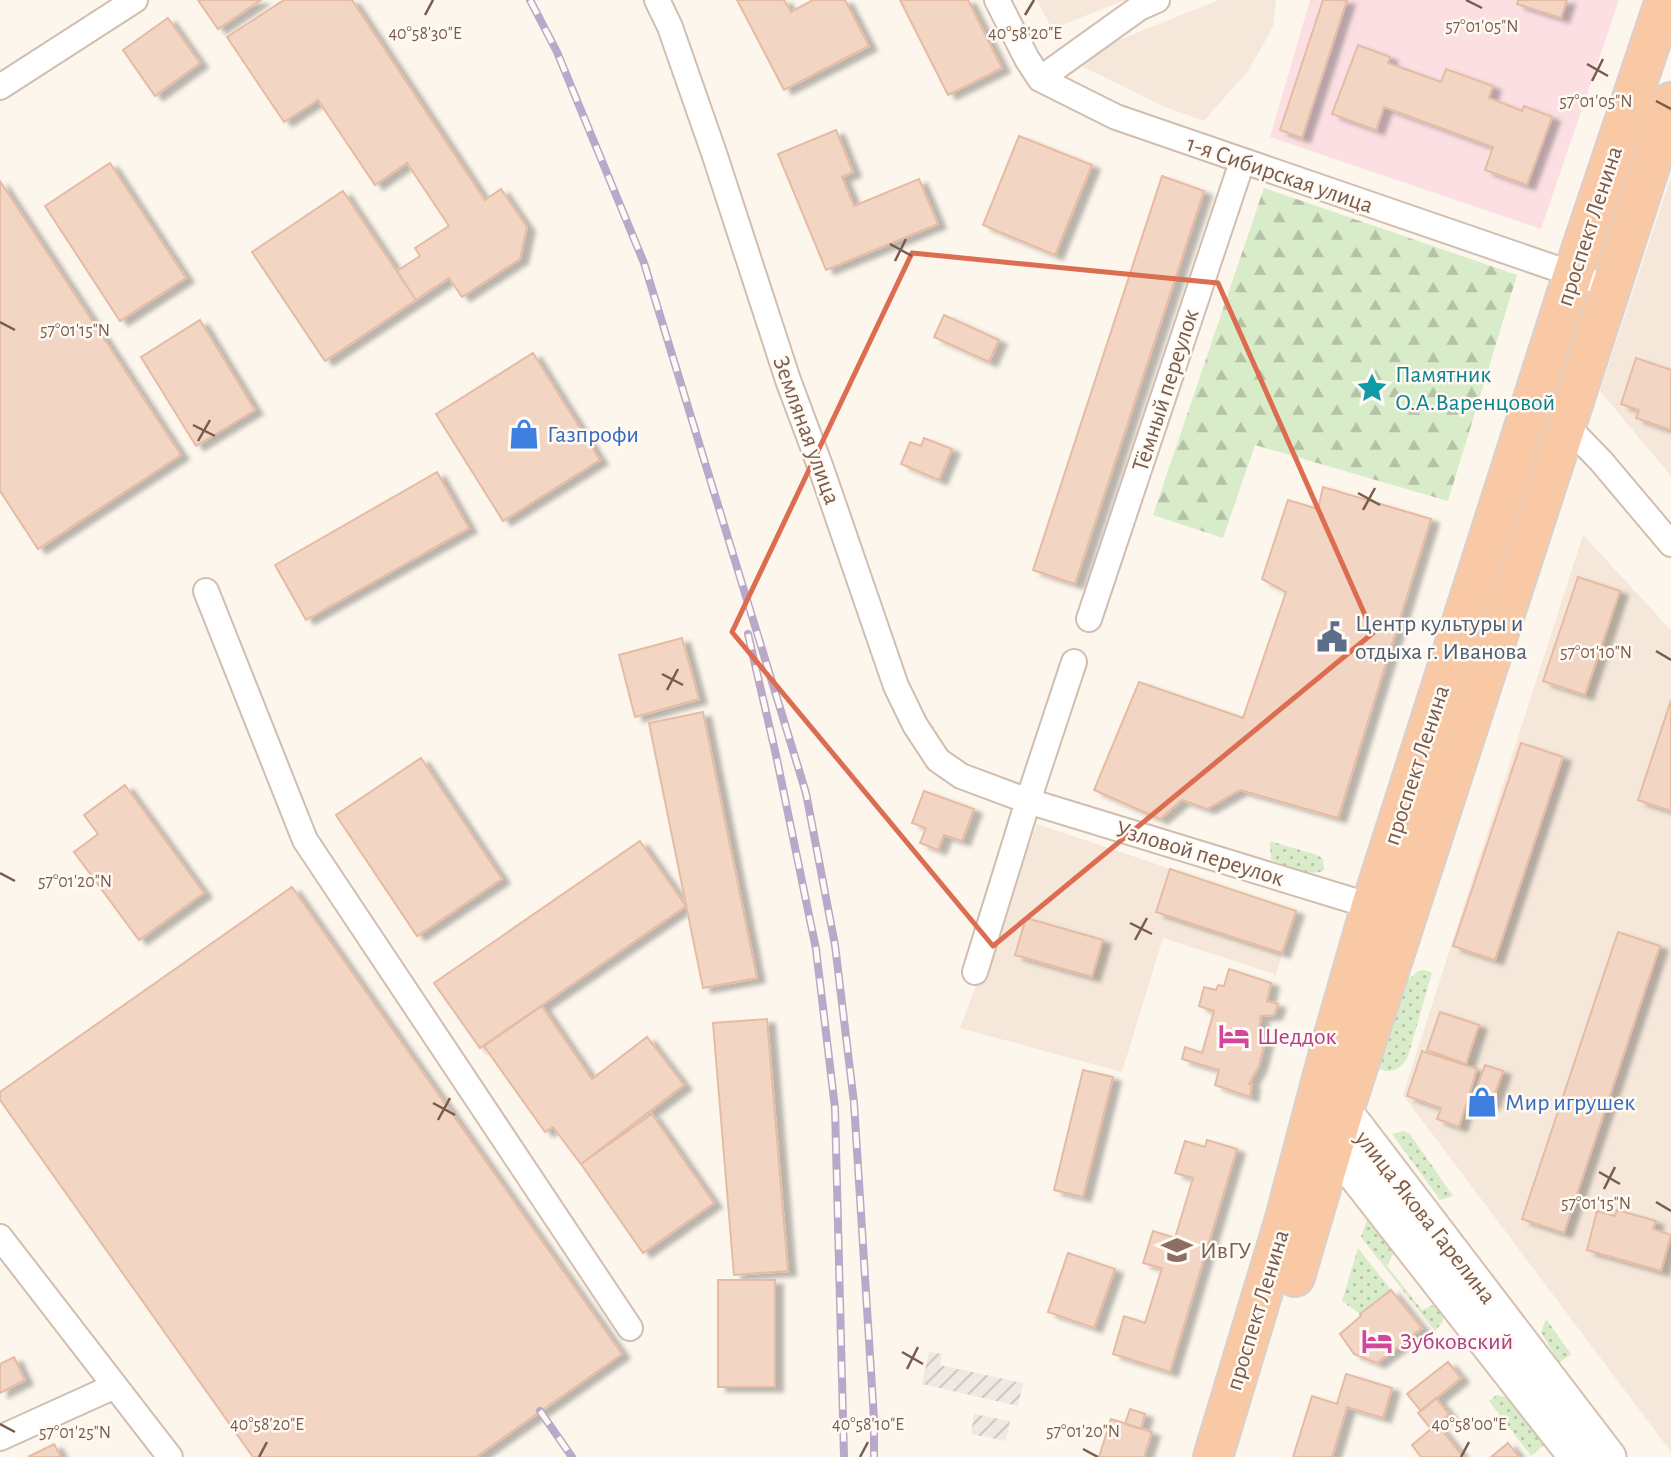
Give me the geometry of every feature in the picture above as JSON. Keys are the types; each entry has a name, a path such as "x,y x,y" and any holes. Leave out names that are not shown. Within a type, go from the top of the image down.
{"highway":[{"name":"проспект Ленина","path":"1241,1457 1326,1118 1371,906 1573,274 1665,0"},
{"name":"проспект Ленина","path":"1213,1457 1284,1222 1326,1118 1567,426 1671,102"},
{"path":"1530,408 1567,426"}],"main road":[{"name":"улица Якова Гарелина","path":"1326,1118 1576,1457"},
{"name":"улица Якова Гарелина","path":"1326,1118 1609,1457"}],"street":[{"path":"0,87 135,0"},
{"name":"Земляная улица","path":"657,0 670,27 714,153 788,380 895,685 915,725 938,760 961,776 1028,801"},
{"path":"997,0 1040,79 1139,8 1157,0"},
{"name":"1-я Сибирская улица","path":"1040,79 1116,117 1611,287"},
{"name":"Тёмный переулок","path":"1089,619 1242,162"},
{"path":"1567,426 1601,461 1671,544"},
{"path":"206,591 304,840 630,1328"},
{"path":"975,972 1074,662"},
{"name":"Узловой переулок","path":"1028,801 1371,906"},
{"path":"0,1237 170,1457"},
{"path":"0,1438 115,1386"}],"highlighted area":[{"path":"912,253 1218,283 1373,633 993,946 732,632"}],"shaded area":[{"path":"1037,0 1125,0 1052,29"},
{"path":"1219,0 1276,0 1273,27 1248,71 1204,121 1165,107 1069,60"},
{"path":"1310,0 1619,0 1541,229 1270,137"},
{"path":"1671,176 1671,476 1600,391"},
{"path":"1583,535 1671,630 1671,1452 1403,1095"},
{"path":"1037,824 1296,911 1274,980 1274,974 1163,938 1122,1072 960,1028"},
{"path":"929,1352 942,1354 940,1365 1023,1383 1018,1406 922,1384"},
{"path":"974,1414 1010,1421 1006,1441 971,1434"}],"green space":[{"path":"1264,188 1517,275 1448,501 1255,445 1223,538 1153,515"},
{"path":"1270,841 1317,855 1323,859 1324,870 1305,872 1271,860"},
{"path":"1418,971 1432,973 1408,1056 1396,1069 1379,1069 1408,980"},
{"path":"1404,1131 1410,1134 1453,1196 1440,1200 1392,1134"},
{"path":"1367,1220 1394,1252 1387,1266 1422,1310 1436,1304 1441,1312 1443,1321 1435,1331 1361,1237"},
{"path":"1358,1248 1391,1290 1360,1314 1342,1301"},
{"path":"1546,1319 1571,1354 1559,1363 1541,1332"},
{"path":"1497,1395 1509,1398 1544,1445 1531,1456 1489,1401"}],"building":[{"path":"198,0 261,0 218,29"},
{"path":"284,0 352,0 485,200 501,189 527,227 520,259 462,297 449,278 416,300 397,271 420,256 415,248 449,226 407,163 375,185 318,100 284,122 227,37"},
{"path":"737,0 784,0 791,12 813,0 845,0 869,46 784,90"},
{"path":"900,0 968,0 1002,68 948,95"},
{"path":"1323,0 1347,0 1302,138 1280,130"},
{"path":"1518,0 1567,0 1561,18 1517,4"},
{"path":"168,18 200,63 155,96 123,50"},
{"path":"1358,45 1390,57 1388,63 1441,82 1446,69 1493,86 1489,98 1522,111 1524,106 1552,117 1527,185 1485,170 1493,147 1384,107 1376,130 1332,114"},
{"path":"836,130 853,172 842,177 854,206 919,179 938,224 826,270 778,154"},
{"path":"1019,136 1092,165 1055,255 983,225"},
{"path":"110,163 186,278 120,321 45,206"},
{"path":"1162,176 1204,191 1075,584 1033,570"},
{"path":"0,181 181,455 38,549 0,491"},
{"path":"343,191 416,300 325,361 252,252"},
{"path":"944,315 999,340 989,362 934,337"},
{"path":"200,320 255,410 196,446 141,357"},
{"path":"533,353 600,460 503,521 436,414"},
{"path":"1636,358 1671,370 1671,430 1636,418 1639,410 1621,404"},
{"path":"924,438 952,449 939,480 901,464 910,442 921,446"},
{"path":"437,472 469,528 306,620 275,565"},
{"name":"Центр культуры и отдыха г. Иванова","path":"1323,487 1431,519 1338,818 1240,790 1207,809 1182,800 1160,819 1094,790 1139,682 1243,718 1286,592 1262,579 1288,500 1318,509"},
{"path":"1578,577 1620,591 1585,695 1543,681"},
{"path":"682,638 699,699 635,717 619,655"},
{"path":"1671,700 1671,811 1638,800"},
{"path":"703,712 757,978 703,988 649,723"},
{"path":"1521,743 1563,757 1495,960 1453,946"},
{"path":"421,758 502,879 417,936 336,815"},
{"path":"125,785 204,893 139,940 74,852 98,834 84,815"},
{"path":"924,791 974,809 962,841 944,835 938,850 920,843 926,828 912,823"},
{"path":"640,841 686,906 480,1048 434,983"},
{"path":"1170,869 1296,911 1282,953 1156,912"},
{"path":"292,887 622,1354 476,1457 253,1457 0,1100 0,1092"},
{"path":"1026,918 1103,940 1092,977 1015,955"},
{"path":"1618,932 1660,946 1564,1233 1522,1219"},
{"name":"Шеддок","path":"1229,969 1271,983 1267,1001 1278,1004 1274,1015 1261,1016 1259,1031 1265,1042 1259,1066 1249,1084 1252,1084 1250,1097 1215,1085 1219,1070 1182,1059 1185,1047 1202,1053 1214,1011 1199,1006 1204,987 1216,990 1218,985 1224,986"},
{"path":"542,1006 592,1079 647,1037 684,1085 581,1164 553,1127 545,1132 484,1046"},
{"path":"1440,1012 1479,1025 1466,1064 1427,1050"},
{"path":"767,1019 788,1271 734,1275 713,1023"},
{"path":"1422,1051 1477,1069 1459,1127 1437,1119 1441,1108 1407,1096"},
{"path":"1485,1065 1503,1071 1491,1105 1473,1099"},
{"path":"1083,1070 1113,1077 1083,1197 1054,1190"},
{"path":"652,1114 714,1203 643,1253 581,1164"},
{"name":"ИвГУ","path":"1207,1140 1237,1149 1170,1372 1113,1354 1124,1316 1145,1323 1162,1268 1143,1263 1153,1231 1175,1238 1193,1178 1175,1173 1185,1141 1205,1147"},
{"path":"1617,1210 1656,1221 1653,1229 1671,1235 1661,1271 1587,1250 1597,1211 1615,1216"},
{"path":"1068,1253 1115,1269 1094,1328 1048,1312"},
{"path":"718,1280 775,1280 775,1387 718,1387"},
{"path":"1391,1290 1422,1328 1377,1363 1354,1354 1340,1334"},
{"path":"14,1357 25,1380 0,1393 0,1364"},
{"path":"1448,1362 1461,1378 1421,1411 1407,1394"},
{"path":"1346,1374 1392,1388 1383,1418 1347,1407 1332,1457 1293,1457 1312,1396 1337,1404"},
{"path":"1436,1398 1449,1414 1431,1429 1418,1413"},
{"path":"1130,1409 1145,1414 1141,1429 1125,1424"},
{"path":"1111,1419 1152,1432 1144,1457 1099,1457"},
{"path":"1437,1424 1463,1457 1421,1457 1412,1445"},
{"path":"1508,1443 1519,1457 1491,1457"},
{"path":"54,1444 61,1457 28,1457"}],"railway":[{"path":"530,0 557,52 644,263 806,793 835,945 854,1103 874,1419 874,1457"},
{"path":"748,634 816,949 835,1108 844,1457"},
{"path":"540,1411 572,1457"}],"place":[{"name":"Памятник О.А.Варенцовой","path":"1372,388"},
{"name":"Газпрофи","path":"524,434"},
{"name":"Центр культуры и отдыха г. Иванова","path":"1332,637"},
{"name":"Шеддок","path":"1234,1036"},
{"name":"Мир игрушек","path":"1482,1102"},
{"name":"ИвГУ","path":"1177,1250"},
{"name":"Зубковский","path":"1377,1341"}]}
